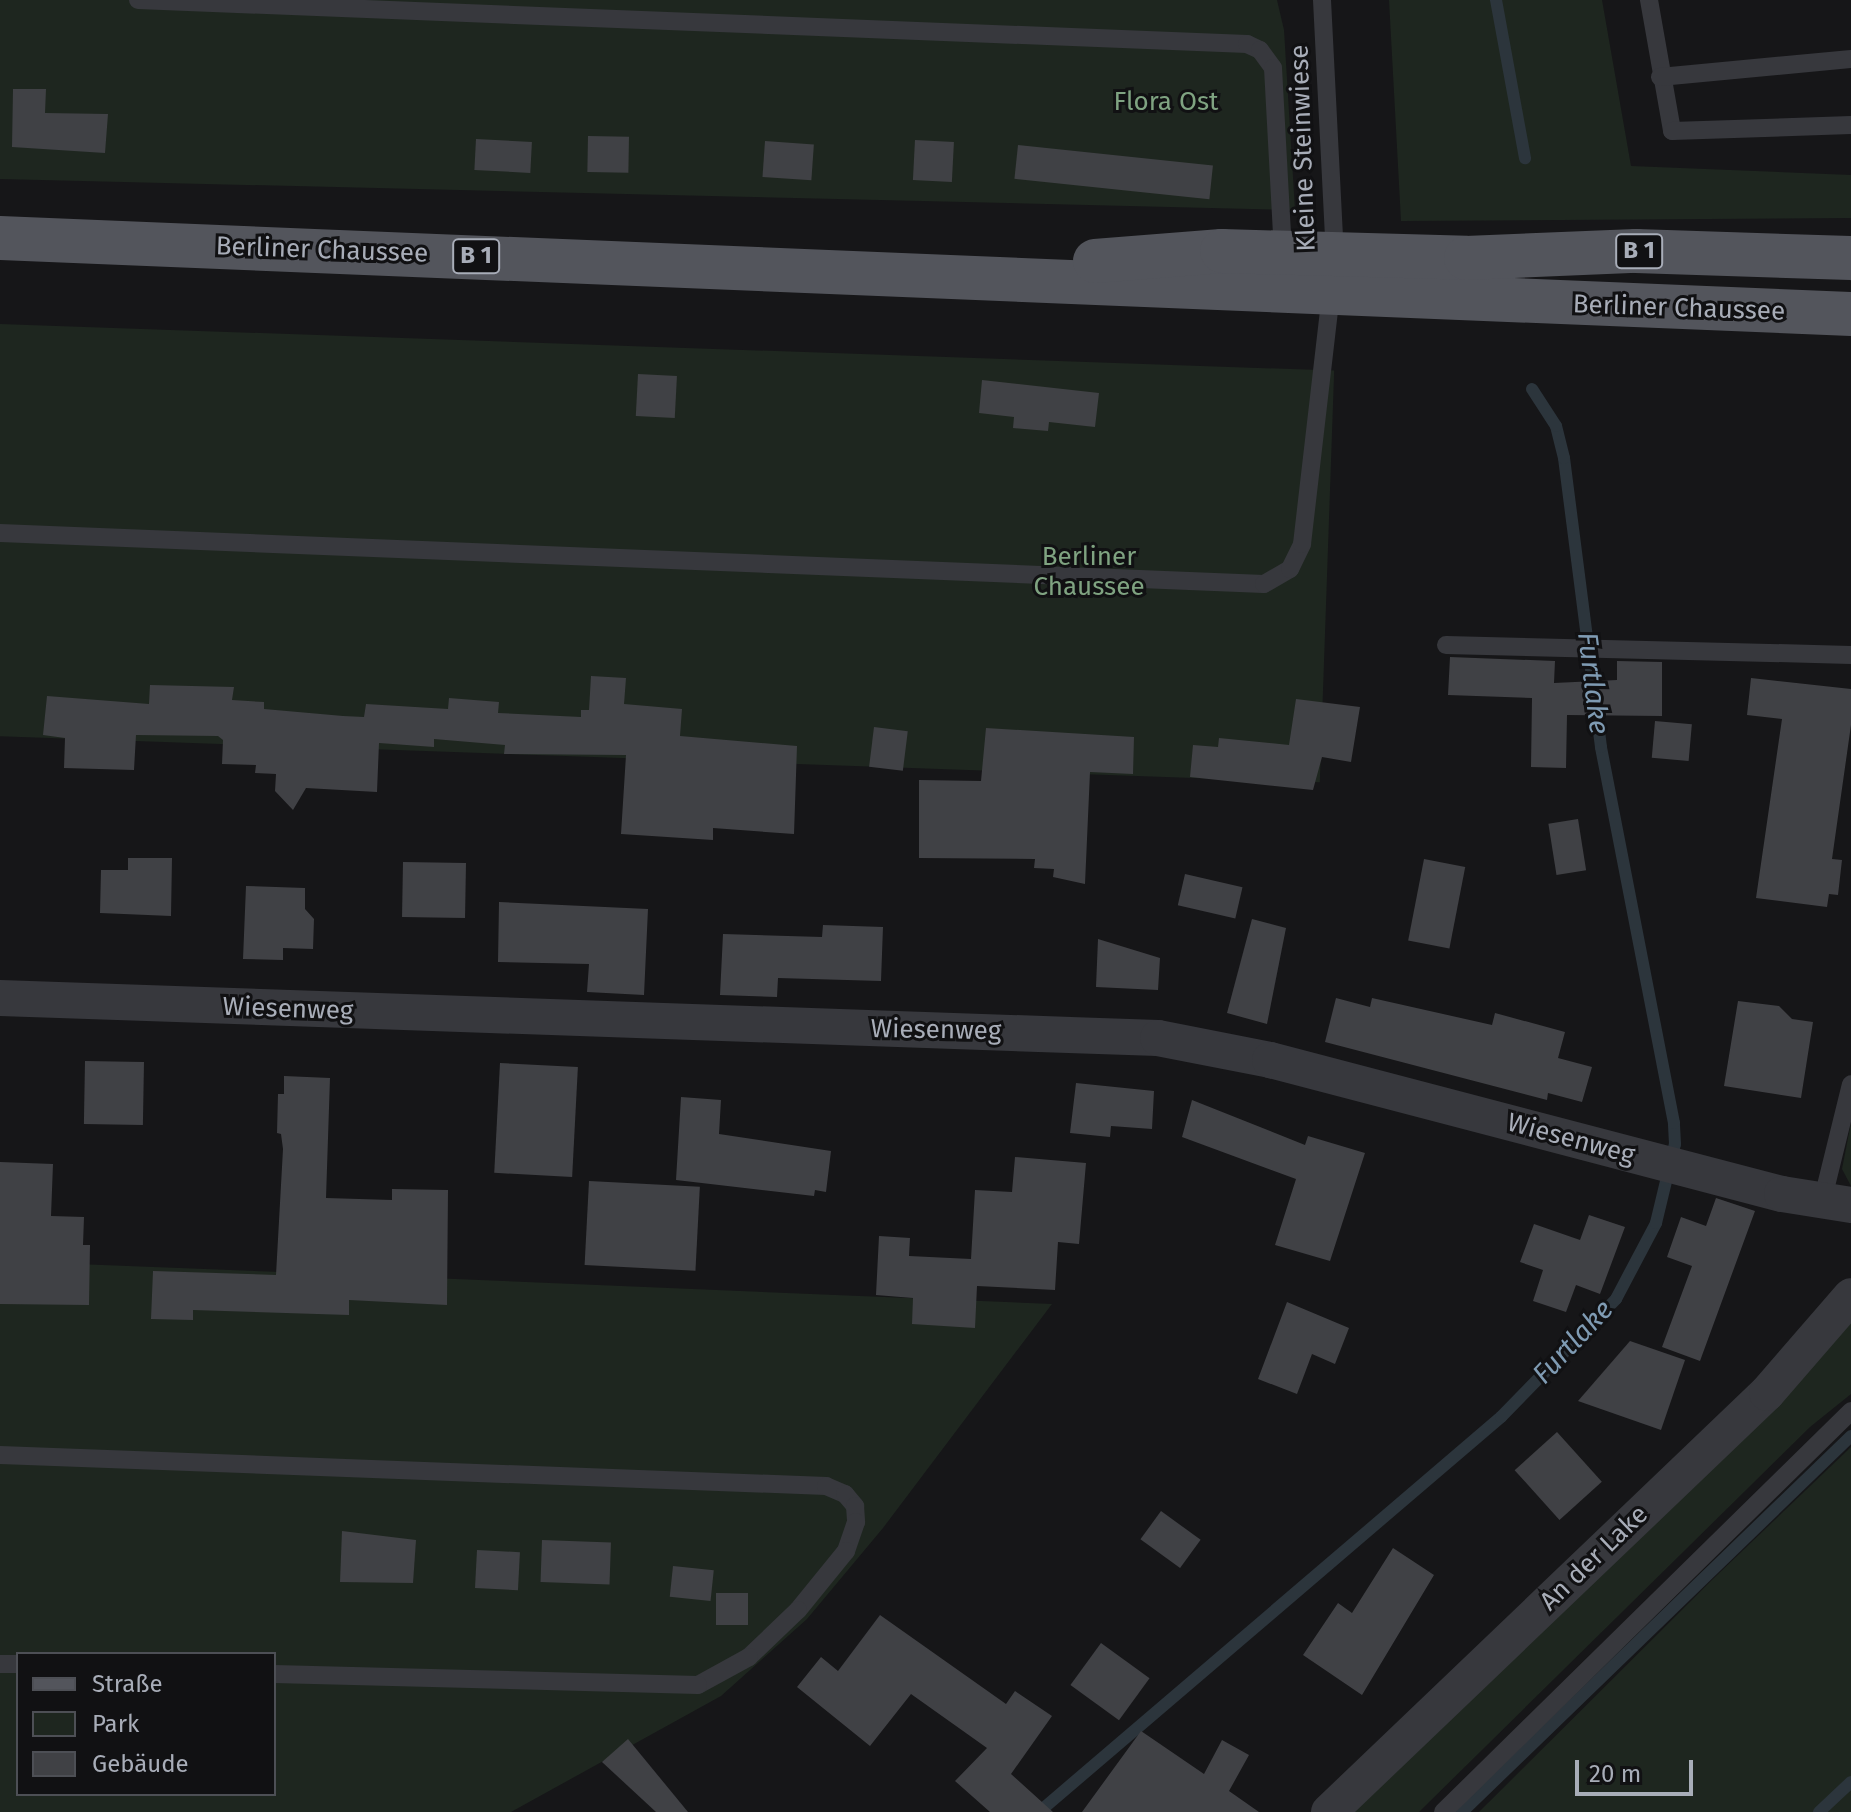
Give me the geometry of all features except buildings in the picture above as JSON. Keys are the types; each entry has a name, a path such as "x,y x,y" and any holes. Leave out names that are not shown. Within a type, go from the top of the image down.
{"main road":[{"name":"Berliner Chaussee","path":"0,238 1027,277 1333,274 1851,314"},
{"name":"Berliner Chaussee","path":"1027,277 1159,253 1283,254 1333,274 1466,258 1583,250 1851,258"}],"street":[{"name":"Wiesenweg","path":"0,998 1158,1038 1270,1060 1782,1194 1837,1202"},
{"name":"An der Lake","path":"1329,1812 1767,1393 1851,1296"}],"lane":[{"path":"138,0 1247,44 1264,53 1273,68 1283,254"},
{"name":"Kleine Steinwiese","path":"0,533 1264,584 1290,569 1302,544 1333,274 1322,0"},
{"path":"1649,0 1660,77 1672,131 1851,125"},
{"path":"1660,77 1851,59"},
{"path":"1446,645 1851,655"},
{"path":"1837,1202 1851,1084"},
{"path":"1443,1812 1851,1411"},
{"path":"0,1455 826,1486 845,1494 855,1506 856,1522 846,1551 798,1610 749,1657 698,1685 276,1674"}],"green space":[{"name":"Flora Ost","path":"0,0 1277,0 1284,30 1295,210 0,179"},
{"path":"1389,0 1602,0 1631,166 1851,175 1851,218 1401,221"},
{"name":"Berliner Chaussee","path":"0,324 1334,371 1320,782 0,736"},
{"path":"1851,1123 1851,1186 1842,1169"},
{"path":"0,1261 1052,1304 883,1528 807,1619 721,1696 511,1812 0,1812"},
{"path":"1851,1321 1851,1394 1810,1427 1419,1812 1342,1812 1773,1411"},
{"path":"1851,1447 1851,1812 1479,1812 1713,1579"}],"waterway":[{"name":"Furtlake","path":"1496,0 1525,158"},
{"name":"Furtlake","path":"1039,1812 1501,1417 1616,1299 1656,1223 1675,1144 1674,1123 1601,747 1564,458 1556,426 1532,389"},
{"path":"1462,1812 1851,1436"},
{"path":"1819,1812 1851,1782"}]}
